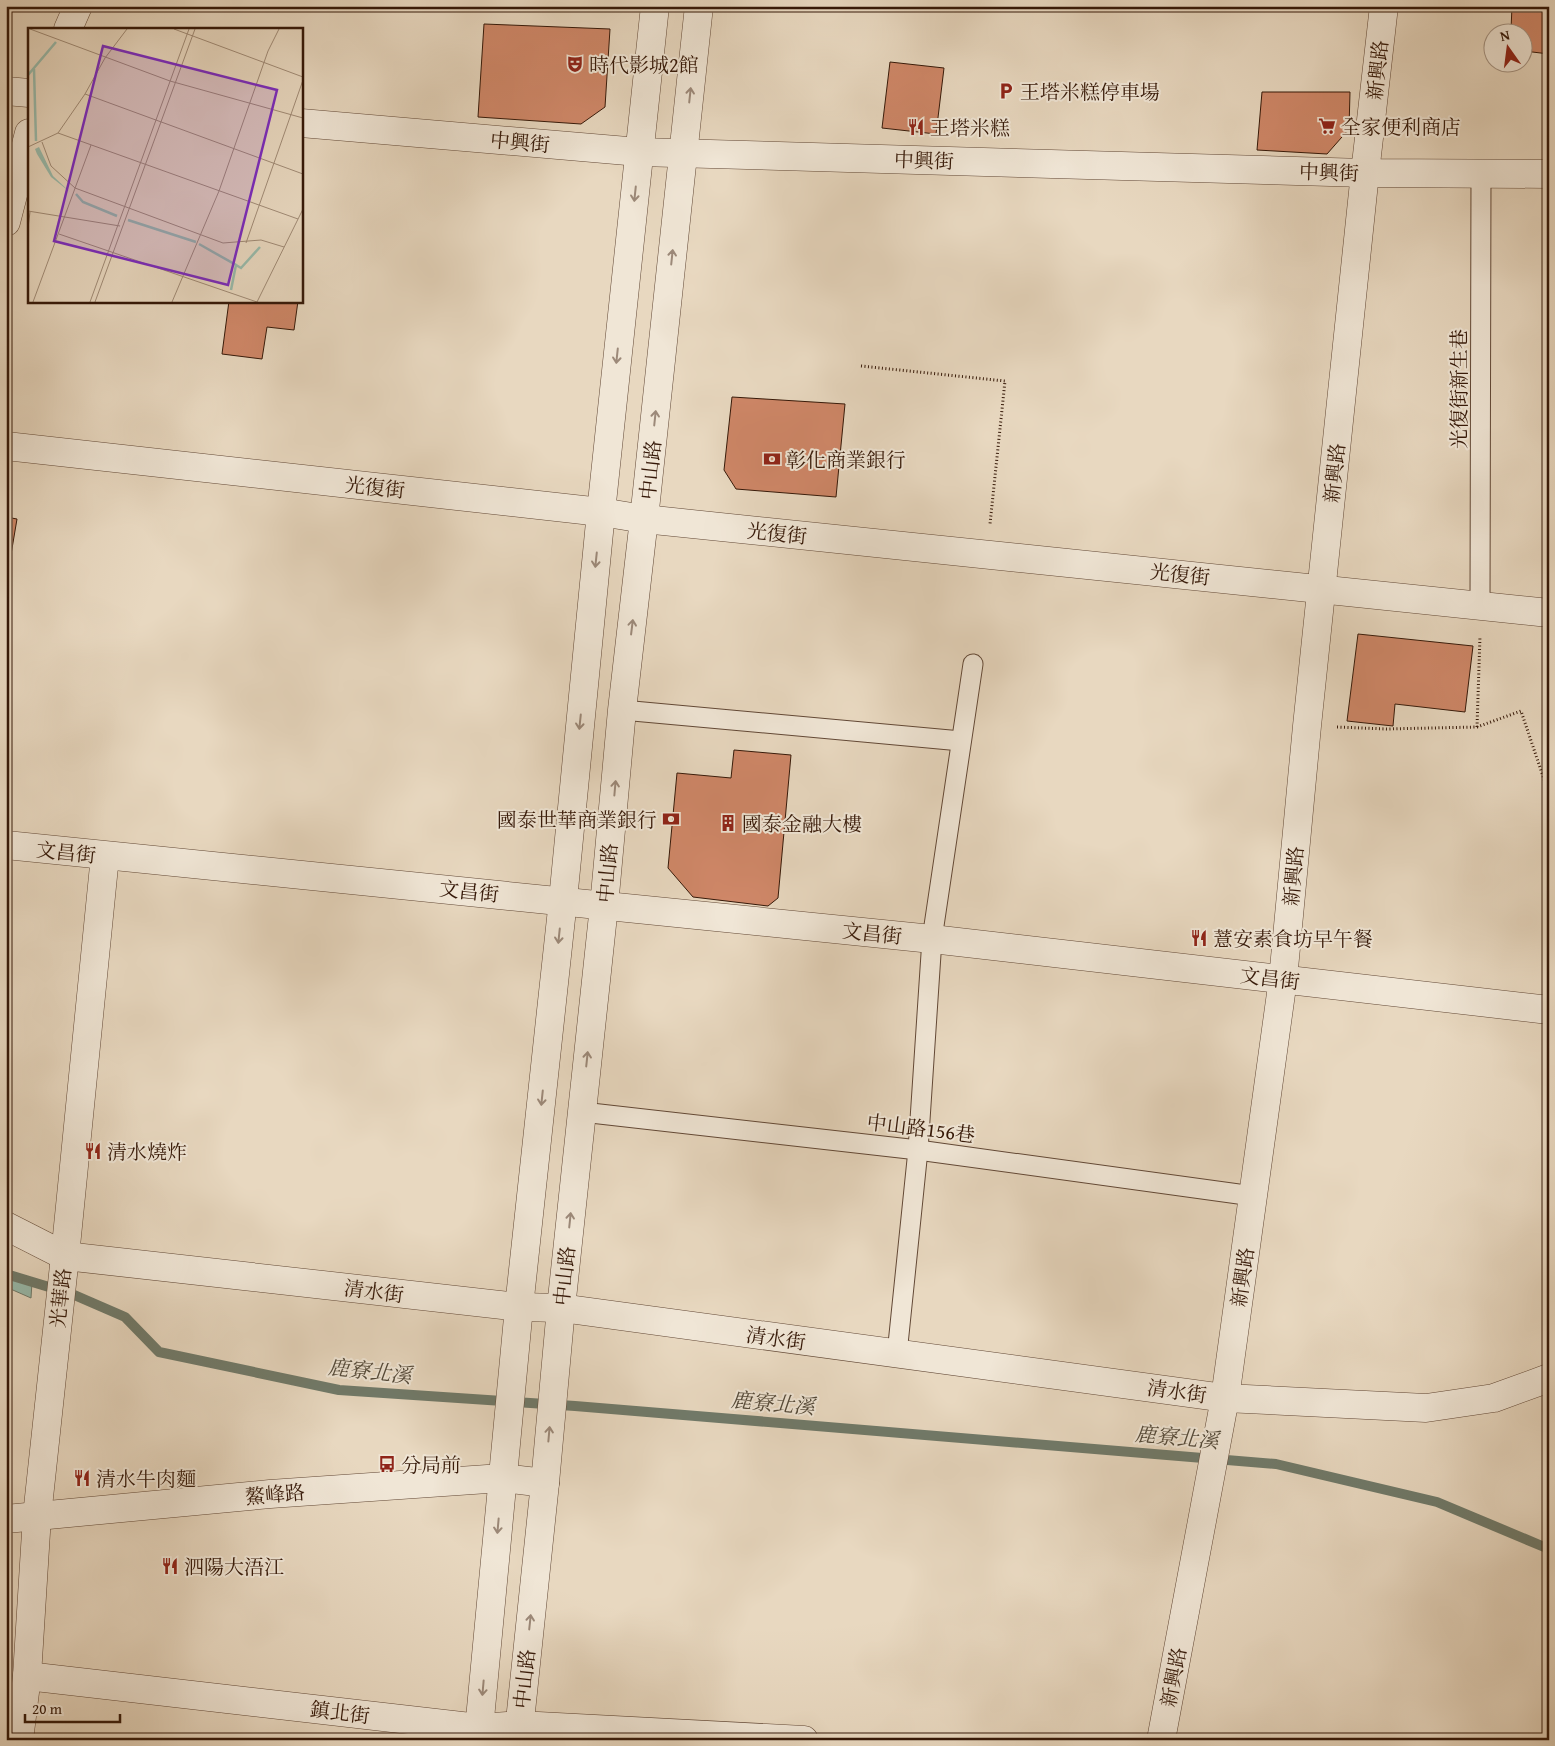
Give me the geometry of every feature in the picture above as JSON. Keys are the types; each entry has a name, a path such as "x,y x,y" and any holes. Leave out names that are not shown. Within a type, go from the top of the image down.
{"street":[{"path":"68,28 78,6"},
{"name":"中山路","path":"478,1734 519,1307 655,6"},
{"name":"中山路","path":"518,1732 604,906 622,710 700,6"},
{"name":"新興路","path":"1162,1740 1225,1398 1283,979 1364,173 1384,6"},
{"path":"6,91 28,93"},
{"name":"中興街","path":"302,123 639,152 1364,173 1549,174"},
{"path":"6,222 28,137"},
{"name":"光復街","path":"6,446 601,512 644,519 1549,613"},
{"name":"文昌街","path":"6,846 563,900 604,906 932,939 1549,1010"},
{"name":"光華路","path":"19,1740 28,1676 37,1516 105,856"},
{"name":"清水街","path":"6,1226 65,1256 519,1307 561,1308 1225,1398 1426,1408 1494,1398 1549,1378"},
{"name":"鰲峰路","path":"6,1519 270,1494 502,1478 545,1483"},
{"name":"鎮北街","path":"28,1676 478,1734 518,1732 804,1740"}],"lane":[{"name":"光復街新生巷","path":"1480,605 1481,173"},
{"path":"897,1354 918,1150 932,939 973,664"},
{"path":"622,710 962,741"},
{"name":"中山路156巷","path":"582,1112 918,1150 1253,1196"}],"path":[{"path":"861,366 1005,380 987,554"},
{"path":"1477,727 1480,605"},
{"path":"1307,726 1386,729 1477,727 1521,711 1549,794"}],"shaded area":[{"path":"6,1270 32,1282 31,1298 6,1287"}],"building":[{"path":"1512,6 1549,6 1549,54 1532,52 1532,22 1511,22"},
{"path":"484,24 610,29 605,107 581,124 478,117"},
{"path":"890,62 944,68 936,134 882,128"},
{"path":"1262,92 1350,92 1349,129 1327,154 1257,150"},
{"path":"229,302 298,302 294,330 267,327 262,359 222,354"},
{"path":"732,397 845,404 836,497 736,489 724,470"},
{"path":"6,517 17,519 6,584"},
{"path":"1358,634 1473,646 1465,712 1395,704 1393,726 1347,721"},
{"name":"國泰金融大樓","path":"734,750 791,755 778,898 768,906 693,897 668,868 677,773 731,778"}],"waterway":[{"name":"鹿寮北溪","path":"6,1274 72,1294 125,1317 159,1352 339,1390 575,1406 1276,1464 1437,1502 1549,1549"}],"place":[{"name":"時代影城2館","path":"575,64"},
{"name":"王塔米糕停車場","path":"1006,91"},
{"name":"全家便利商店","path":"1327,126"},
{"name":"王塔米糕","path":"916,127"},
{"name":"彰化商業銀行","path":"772,459"},
{"name":"國泰世華商業銀行","path":"671,819"},
{"name":"國泰金融大樓","path":"728,823"},
{"name":"薏安素食坊早午餐","path":"1199,938"},
{"name":"清水燒炸","path":"93,1151"},
{"name":"分局前","path":"387,1464"},
{"name":"清水牛肉麵","path":"82,1478"},
{"name":"泗陽大浯江","path":"170,1566"}]}
